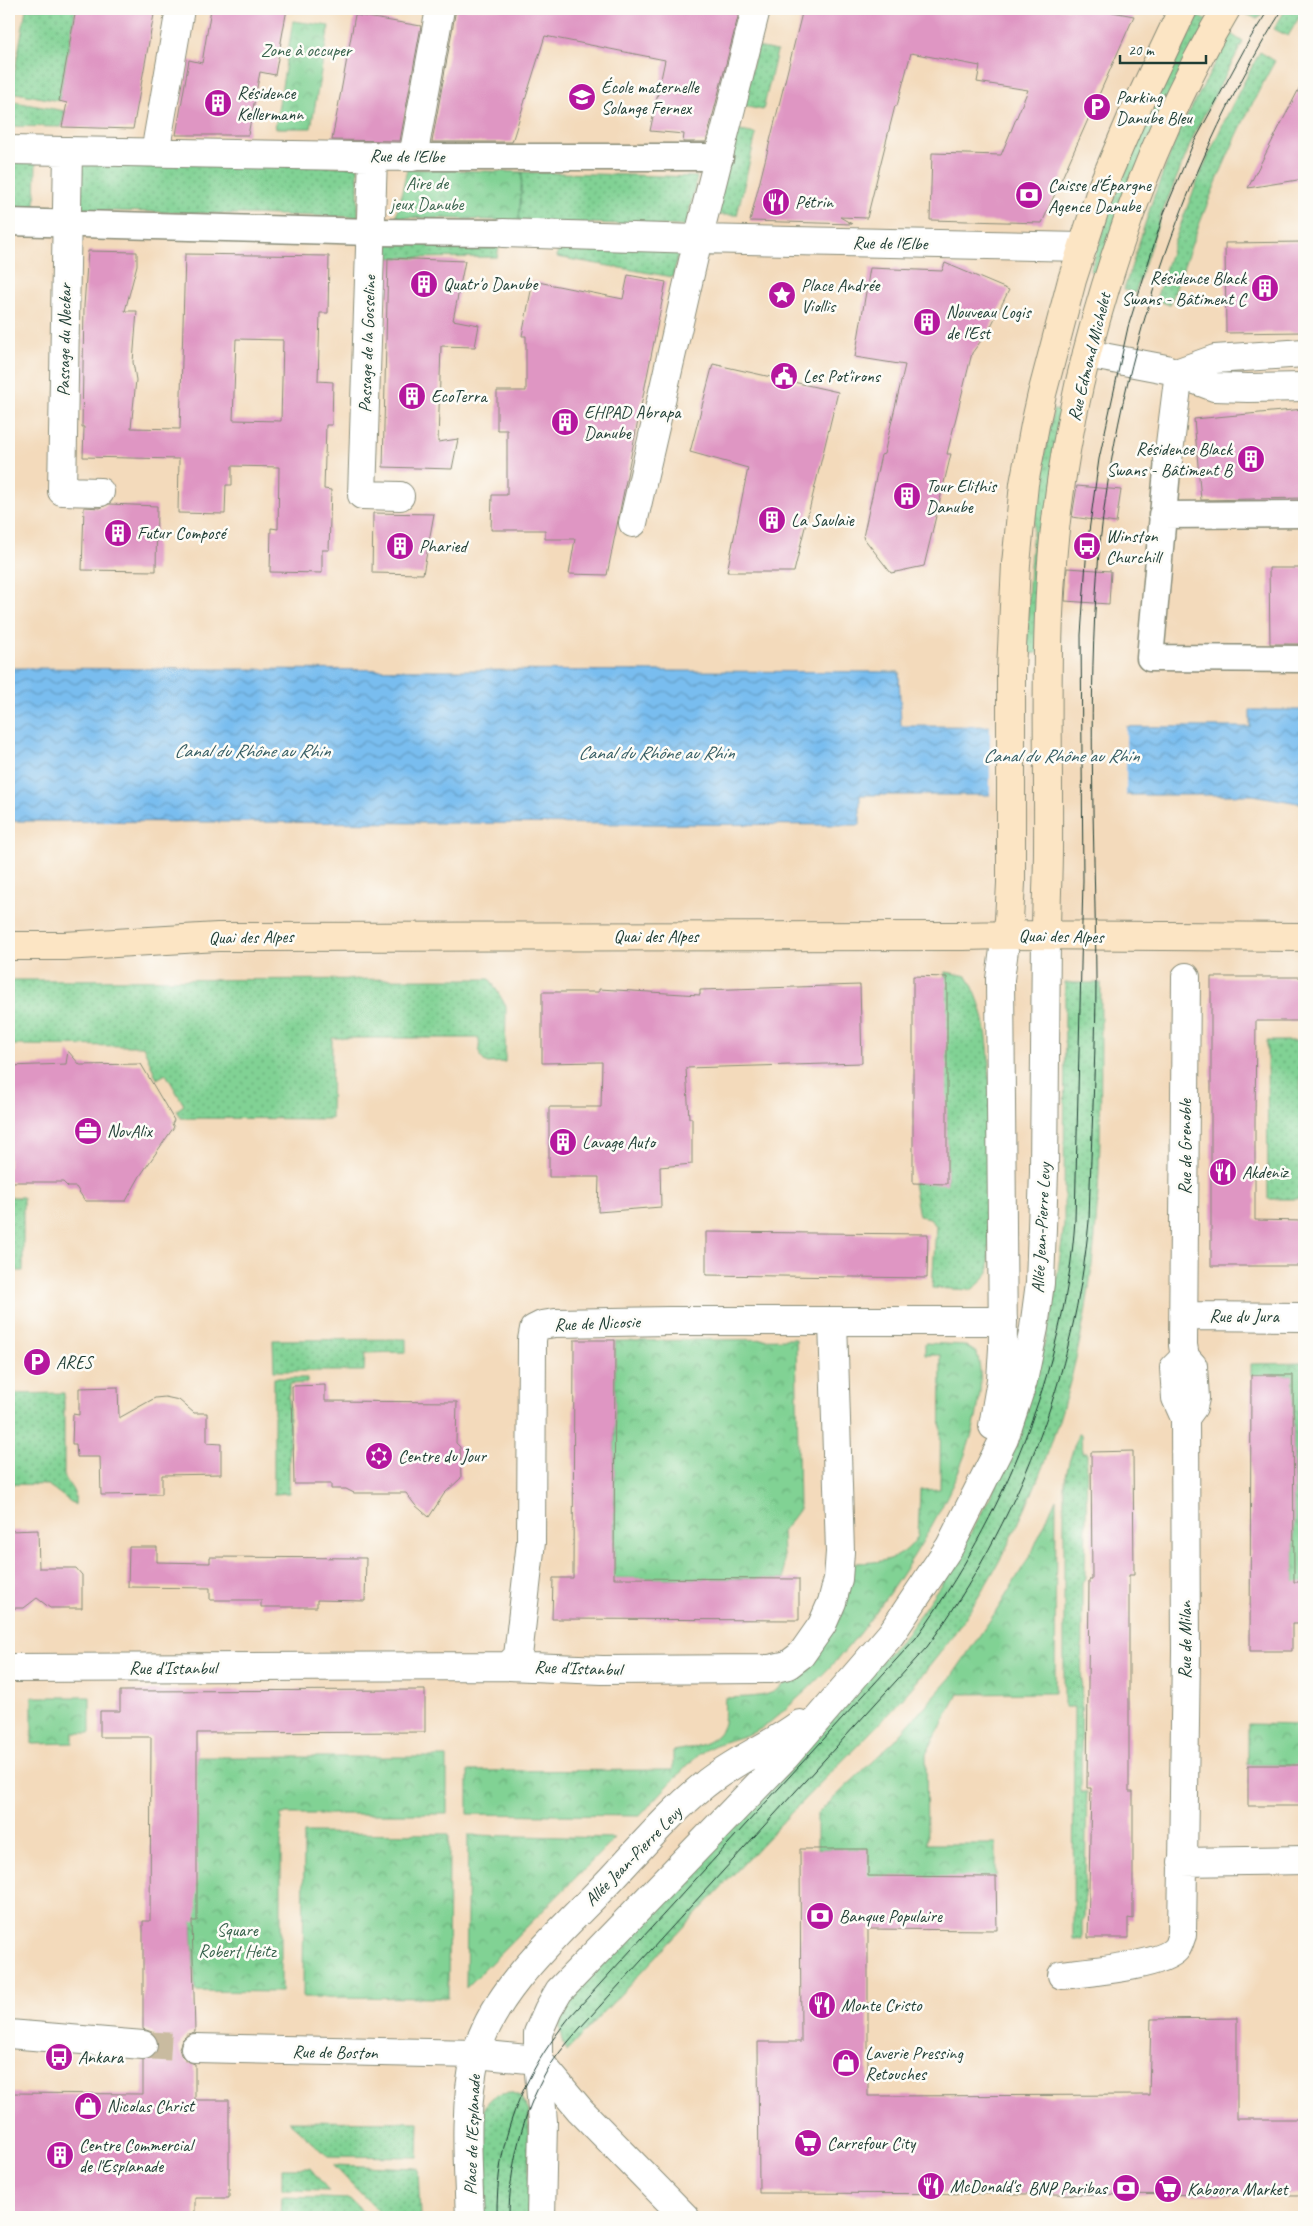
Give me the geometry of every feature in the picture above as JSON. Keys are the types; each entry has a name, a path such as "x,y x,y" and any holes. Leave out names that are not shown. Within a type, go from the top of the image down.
{"main road":[{"name":"Rue Edmond Michelet","path":"1006,935 1009,920 1012,851 1011,670 1016,564 1024,484 1042,394 1082,247 1102,187 1132,117 1183,9"},
{"name":"Rue Edmond Michelet","path":"1046,935 1048,851 1047,669 1057,512 1067,449 1087,354 1119,248 1163,132 1226,9"},
{"name":"Quai des Alpes","path":"9,946 64,946 218,937 1046,935 1304,937"}],"street":[{"path":"155,153 180,9"},
{"path":"414,157 440,9"},
{"path":"633,523 698,239 756,9"},
{"name":"Rue de l'Elbe","path":"9,150 414,157 720,157"},
{"name":"Passage du Neckar","path":"68,151 62,491 100,492"},
{"name":"Passage de la Gosseline","path":"373,156 362,495 400,496"},
{"name":"Rue de l'Elbe","path":"9,222 371,232 503,233 1082,247"},
{"path":"1179,372 1214,359 1304,353"},
{"path":"1087,354 1179,372 1214,387 1304,387"},
{"path":"1179,372 1162,515 1150,658 1304,658"},
{"path":"1162,515 1304,514"},
{"name":"Allée Jean-Pierre Levy","path":"970,1509 989,1452 1001,1380 1004,1321 1000,979 1006,935"},
{"name":"Allée Jean-Pierre Levy","path":"538,2060 538,2033 558,1991 785,1757 833,1699 891,1634 931,1577 970,1509 1004,1439 1023,1381 1034,1328 1040,1283 1043,1223 1046,935"},
{"name":"Rue de Grenoble","path":"1185,1316 1186,977"},
{"name":"Rue du Jura","path":"1185,1316 1304,1316"},
{"name":"Rue de Milan","path":"1062,1975 1152,1962 1168,1956 1176,1949 1182,1935 1186,1651 1185,1418 1176,1398 1174,1368 1185,1357 1183,1344 1185,1316"},
{"name":"Rue de Nicosie","path":"508,1666 518,1656 531,1542 532,1340 534,1329 542,1325 564,1323 1004,1321"},
{"name":"Rue d'Istanbul","path":"9,1668 508,1666 602,1670 751,1670 788,1665 801,1654 822,1625 832,1602 838,1579 840,1552 833,1322"},
{"name":"Allée Jean-Pierre Levy","path":"476,2054 493,2012 507,1992 539,1954 675,1812 723,1770 779,1740 833,1699"},
{"path":"1182,1862 1304,1860"},
{"path":"9,2034 143,2045"},
{"name":"Rue de Boston","path":"195,2048 476,2054"},
{"name":"Place de l'Esplanade","path":"470,2217 468,2121 476,2054 538,2060"},
{"path":"538,2060 542,2116 541,2217"},
{"path":"538,2060 580,2110 684,2217"}],"green space":[{"path":"26,9 76,9 59,101 11,92"},
{"path":"1243,9 1265,9 1258,19 1241,12"},
{"path":"1286,9 1304,9 1288,36 1274,29"},
{"path":"1198,17 1208,21 1099,274 1090,271 1110,210 1146,120"},
{"name":"Zone à occuper","path":"293,21 329,26 311,128 275,128"},
{"path":"1231,34 1243,42 1197,128 1160,218 1135,293 1124,290 1153,199 1179,131"},
{"path":"757,47 777,51 763,110 743,106"},
{"path":"1260,52 1275,61 1230,150 1192,242 1170,305 1156,300 1188,204 1201,173 1229,112"},
{"path":"9,101 65,111 62,127 9,126"},
{"path":"736,130 756,134 737,215 716,215"},
{"path":"9,158 36,159 35,208 9,208"},
{"path":"77,160 358,167 358,217 74,210"},
{"name":"Aire de jeux Danube","path":"407,169 522,172 519,221 396,217"},
{"path":"522,172 697,177 686,226 519,221"},
{"path":"388,235 501,235 497,257 387,258"},
{"path":"559,237 681,241 673,277 557,257"},
{"path":"1053,410 1063,411 1037,653 1027,654 1029,587 1034,521"},
{"path":"946,972 967,976 983,1015 989,1057 989,1272 971,1290 932,1288 936,1226 930,1218 919,1216 913,1183 947,1183"},
{"path":"490,979 506,1006 505,1062 486,1063 480,1056 479,1038 332,1038 331,1119 181,1118 177,1110 184,1105 166,1074 157,1079 143,1046 9,1045 9,980"},
{"path":"1065,983 1101,983 1099,1171 1092,1265 1076,1358 1065,1400 1052,1442 1018,1524 998,1564 975,1602 951,1639 924,1673 566,2052 561,2038 560,2026 564,1999 907,1633 950,1571 1007,1461 1041,1358 1053,1308 1064,1226"},
{"path":"1267,1041 1300,1041 1302,1199 1268,1199"},
{"path":"9,1197 23,1197 23,1271 9,1271"},
{"path":"406,1339 406,1352 365,1353 364,1371 274,1371 273,1340"},
{"path":"796,1339 799,1509 782,1532 784,1579 609,1578 614,1570 615,1341"},
{"path":"925,1343 964,1345 977,1353 980,1387 974,1426 960,1467 941,1508 918,1549 870,1620 830,1667 800,1696 762,1728 715,1745 701,1753 640,1816 468,1814 468,1771 673,1770 673,1751 704,1744 717,1736 724,1723 725,1698 766,1695 776,1691 802,1669 825,1643 842,1613 851,1580 853,1563 882,1561 898,1556 905,1551 918,1536 920,1490 940,1489 941,1355 925,1355"},
{"path":"1304,1363 1304,1593 1294,1593 1293,1375 1251,1375 1251,1364"},
{"path":"274,1378 307,1378 307,1383 289,1384 289,1493 274,1494"},
{"path":"64,1393 64,1478 74,1494 75,1505 48,1485 9,1484 9,1394"},
{"path":"1078,1434 1081,1434 1082,1453 1087,1453 1085,1578 1082,1583 1081,1792 1087,1792 1084,1919 1082,1921 1082,1939 1073,1939 1074,1707 1064,1707 1064,1486"},
{"path":"1056,1498 1055,1693 958,1694 926,1754 927,1844 996,1844 996,1877 867,1893 868,1849 817,1849 817,1814 895,1740 952,1676 999,1607 1032,1552"},
{"path":"32,1697 90,1697 90,1733 73,1733 73,1743 32,1744"},
{"path":"1248,1724 1304,1725 1304,1765 1248,1765"},
{"name":"Square Robert Heitz","path":"197,1757 447,1757 447,1814 281,1814 281,1992 195,1991 192,1921"},
{"path":"304,1833 449,1834 448,1998 303,1997"},
{"path":"468,1835 615,1838 466,1988"},
{"path":"510,2092 520,2096 529,2111 529,2217 482,2217 482,2115 486,2105 492,2098"},
{"path":"288,2121 419,2122 418,2157 328,2156"},
{"path":"333,2165 418,2168 420,2217 384,2217"},
{"path":"282,2168 310,2168 329,2191 282,2190"},
{"path":"282,2197 350,2199 368,2217 281,2217"}],"water":[{"name":"Canal du Rhône au Rhin","path":"9,668 899,672 901,726 1250,727 1250,710 1304,710 1304,804 1253,795 860,795 860,825 9,821"}],"pier":[{"path":"990,724 1126,724 1126,797 990,798"}],"building":[{"path":"76,9 155,9 133,129 62,127 67,103 59,101"},
{"path":"211,9 287,9 275,75 260,72 248,135 176,135 189,60 202,63"},
{"name":"École maternelle Solange Fernex","path":"456,9 740,9 706,142 683,142 684,134 650,131 665,60 545,36 512,142 432,142"},
{"path":"803,9 1096,9 1134,16 1042,223 930,220 932,153 1001,155 1028,90 977,82 980,66 911,53 897,106 895,106 867,218 840,217 852,224 750,221"},
{"path":"355,15 421,26 400,141 332,140"},
{"path":"1304,79 1304,179 1248,188"},
{"name":"Résidence Black Swans - Bâtiment C","path":"1304,242 1304,332 1226,333 1225,243"},
{"path":"88,251 137,252 137,265 125,311 137,311 133,362 136,380 131,428 180,429 185,254 329,256 328,313 320,313 318,381 333,382 332,425 326,425 324,489 331,490 329,550 322,550 322,573 270,572 271,528 278,529 279,467 232,466 232,485 226,485 225,514 178,513 179,459 83,457 84,306","holes":["236,339 283,340 281,421 233,420"]},
{"name":"EcoTerra","path":"388,258 465,261 453,320 479,325 475,347 441,346 438,442 458,439 452,469 383,467"},
{"path":"945,263 1009,290 989,330 972,353 947,454 951,454 924,566 891,573 863,537 881,455 884,454 905,365 855,357 870,268 942,271"},
{"name":"EHPAD Abrapa Danube","path":"628,275 666,282 607,575 569,574 575,539 545,539 545,530 491,530 492,495 507,495 507,430 497,430 497,391 526,391 526,336 522,336 533,281 623,299"},
{"name":"La Saulaie","path":"713,364 838,392 794,572 727,572 748,468 690,452"},
{"name":"Résidence Black Swans - Bâtiment B","path":"1304,409 1304,498 1201,500 1194,419"},
{"path":"1077,486 1121,490 1116,523 1072,517"},
{"name":"Futur Composé","path":"109,504 157,506 156,571 82,570 84,507 100,508"},
{"name":"Pharied","path":"373,513 434,514 423,574 372,573"},
{"path":"1067,568 1111,571 1109,604 1065,601"},
{"path":"1269,568 1304,568 1304,644 1270,644"},
{"path":"913,976 947,977 947,1184 913,1183"},
{"path":"1211,977 1304,977 1304,1021 1256,1021 1255,1220 1304,1221 1304,1266 1211,1266"},
{"path":"860,985 862,1063 686,1068 689,1118 692,1118 692,1164 660,1167 661,1207 598,1212 599,1177 549,1177 549,1107 601,1107 602,1062 542,1063 542,992 599,992 599,989 700,995 700,990"},
{"name":"NovAlix","path":"68,1051 80,1065 141,1064 174,1120 172,1124 174,1127 140,1176 126,1201 85,1201 76,1187 68,1187 63,1182 9,1182 9,1066 66,1064"},
{"path":"706,1232 928,1234 927,1278 706,1275"},
{"path":"574,1340 615,1340 614,1578 799,1579 799,1620 552,1619 553,1578 573,1578"},
{"path":"1251,1375 1293,1375 1294,1582 1304,1582 1304,1624 1292,1624 1292,1651 1250,1651"},
{"name":"Centre du Jour","path":"325,1385 325,1401 457,1402 456,1443 460,1447 461,1478 444,1494 429,1517 415,1505 406,1493 354,1493 346,1489 331,1489 331,1484 294,1484 292,1386"},
{"path":"118,1387 119,1418 155,1398 165,1397 179,1400 194,1413 207,1413 207,1443 221,1444 221,1474 162,1475 162,1494 101,1495 100,1457 77,1457 76,1444 72,1444 73,1414 79,1415 79,1388"},
{"path":"1133,1451 1134,1575 1129,1575 1129,1792 1133,1792 1133,1919 1128,1918 1128,1938 1088,1938 1091,1788 1087,1788 1089,1580 1092,1580 1091,1452"},
{"path":"38,1530 39,1568 76,1568 82,1575 82,1608 50,1608 37,1598 24,1608 9,1608 9,1531"},
{"path":"129,1547 157,1547 157,1562 210,1563 210,1557 366,1558 365,1601 317,1600 317,1607 261,1607 261,1600 210,1600 210,1588 128,1587"},
{"path":"425,1690 425,1732 197,1733 197,1921 192,1921 195,2032 188,2034 182,2040 179,2048 181,2055 187,2061 195,2064 195,2100 229,2100 229,2198 195,2198 195,2217 9,2217 9,2093 143,2094 143,2060 150,2059 156,2054 158,2047 157,2039 152,2032 143,2029 143,1921 150,1921 151,1737 100,1737 100,1711 120,1711 120,1691"},
{"path":"1248,1765 1304,1765 1304,1806 1248,1806"},
{"path":"800,1849 868,1849 868,1876 996,1877 997,1930 868,1929 868,2096 1149,2095 1151,2019 1237,2018 1237,2119 1304,2119 1304,2195 759,2193 758,2042 801,2042"}],"tunnel":[{"path":"143,2045 195,2048"}],"tram line":[{"path":"497,2217 501,2161 507,2136 515,2111 537,2063 569,2018 916,1638 976,1543 1002,1492 1024,1440 1043,1386 1058,1332 1069,1276 1075,1220 1083,880 1081,635 1087,546 1099,459 1128,327 1164,213 1193,144 1251,37 1269,9"},
{"path":"509,2217 514,2161 524,2123 538,2088 554,2059 580,2028 927,1647 960,1599 989,1549 1015,1498 1037,1445 1056,1391 1071,1335 1082,1278 1089,1221 1096,1007 1092,689 1096,594 1103,519 1115,442 1132,366 1154,290 1180,215 1210,143 1245,74 1283,9"}],"place":[{"name":"École maternelle Solange Fernex","path":"582,97"},
{"name":"Résidence Kellermann","path":"218,103"},
{"name":"Parking Danube Bleu","path":"1097,107"},
{"name":"Caisse d'Épargne Agence Danube","path":"1029,195"},
{"name":"Pétrin","path":"776,202"},
{"name":"Quatr'o Danube","path":"424,284"},
{"name":"Résidence Black Swans - Bâtiment C","path":"1265,288"},
{"name":"Place Andrée Viollis","path":"782,295"},
{"name":"Nouveau Logis de l'Est","path":"927,322"},
{"name":"Les Pot'irons","path":"784,376"},
{"name":"EcoTerra","path":"412,396"},
{"name":"EHPAD Abrapa Danube","path":"565,422"},
{"name":"Résidence Black Swans - Bâtiment B","path":"1251,459"},
{"name":"Tour Elithis Danube","path":"907,496"},
{"name":"La Saulaie","path":"772,520"},
{"name":"Futur Composé","path":"118,533"},
{"name":"Pharied","path":"400,546"},
{"name":"Winston Churchill","path":"1087,546"},
{"name":"NovAlix","path":"88,1131"},
{"name":"Lavage Auto","path":"563,1142"},
{"name":"Akdeniz","path":"1223,1172"},
{"name":"ARES","path":"37,1362"},
{"name":"Centre du Jour","path":"379,1456"},
{"name":"Banque Populaire","path":"820,1916"},
{"name":"Monte Cristo","path":"822,2005"},
{"name":"Ankara","path":"59,2057"},
{"name":"Laverie Pressing Retouches","path":"846,2063"},
{"name":"Nicolas Christ","path":"88,2106"},
{"name":"Carrefour City","path":"808,2143"},
{"name":"Centre Commercial de l'Esplanade","path":"60,2155"},
{"name":"McDonald's","path":"931,2186"},
{"name":"BNP Paribas","path":"1126,2188"},
{"name":"Kaboora Market","path":"1168,2189"}]}
